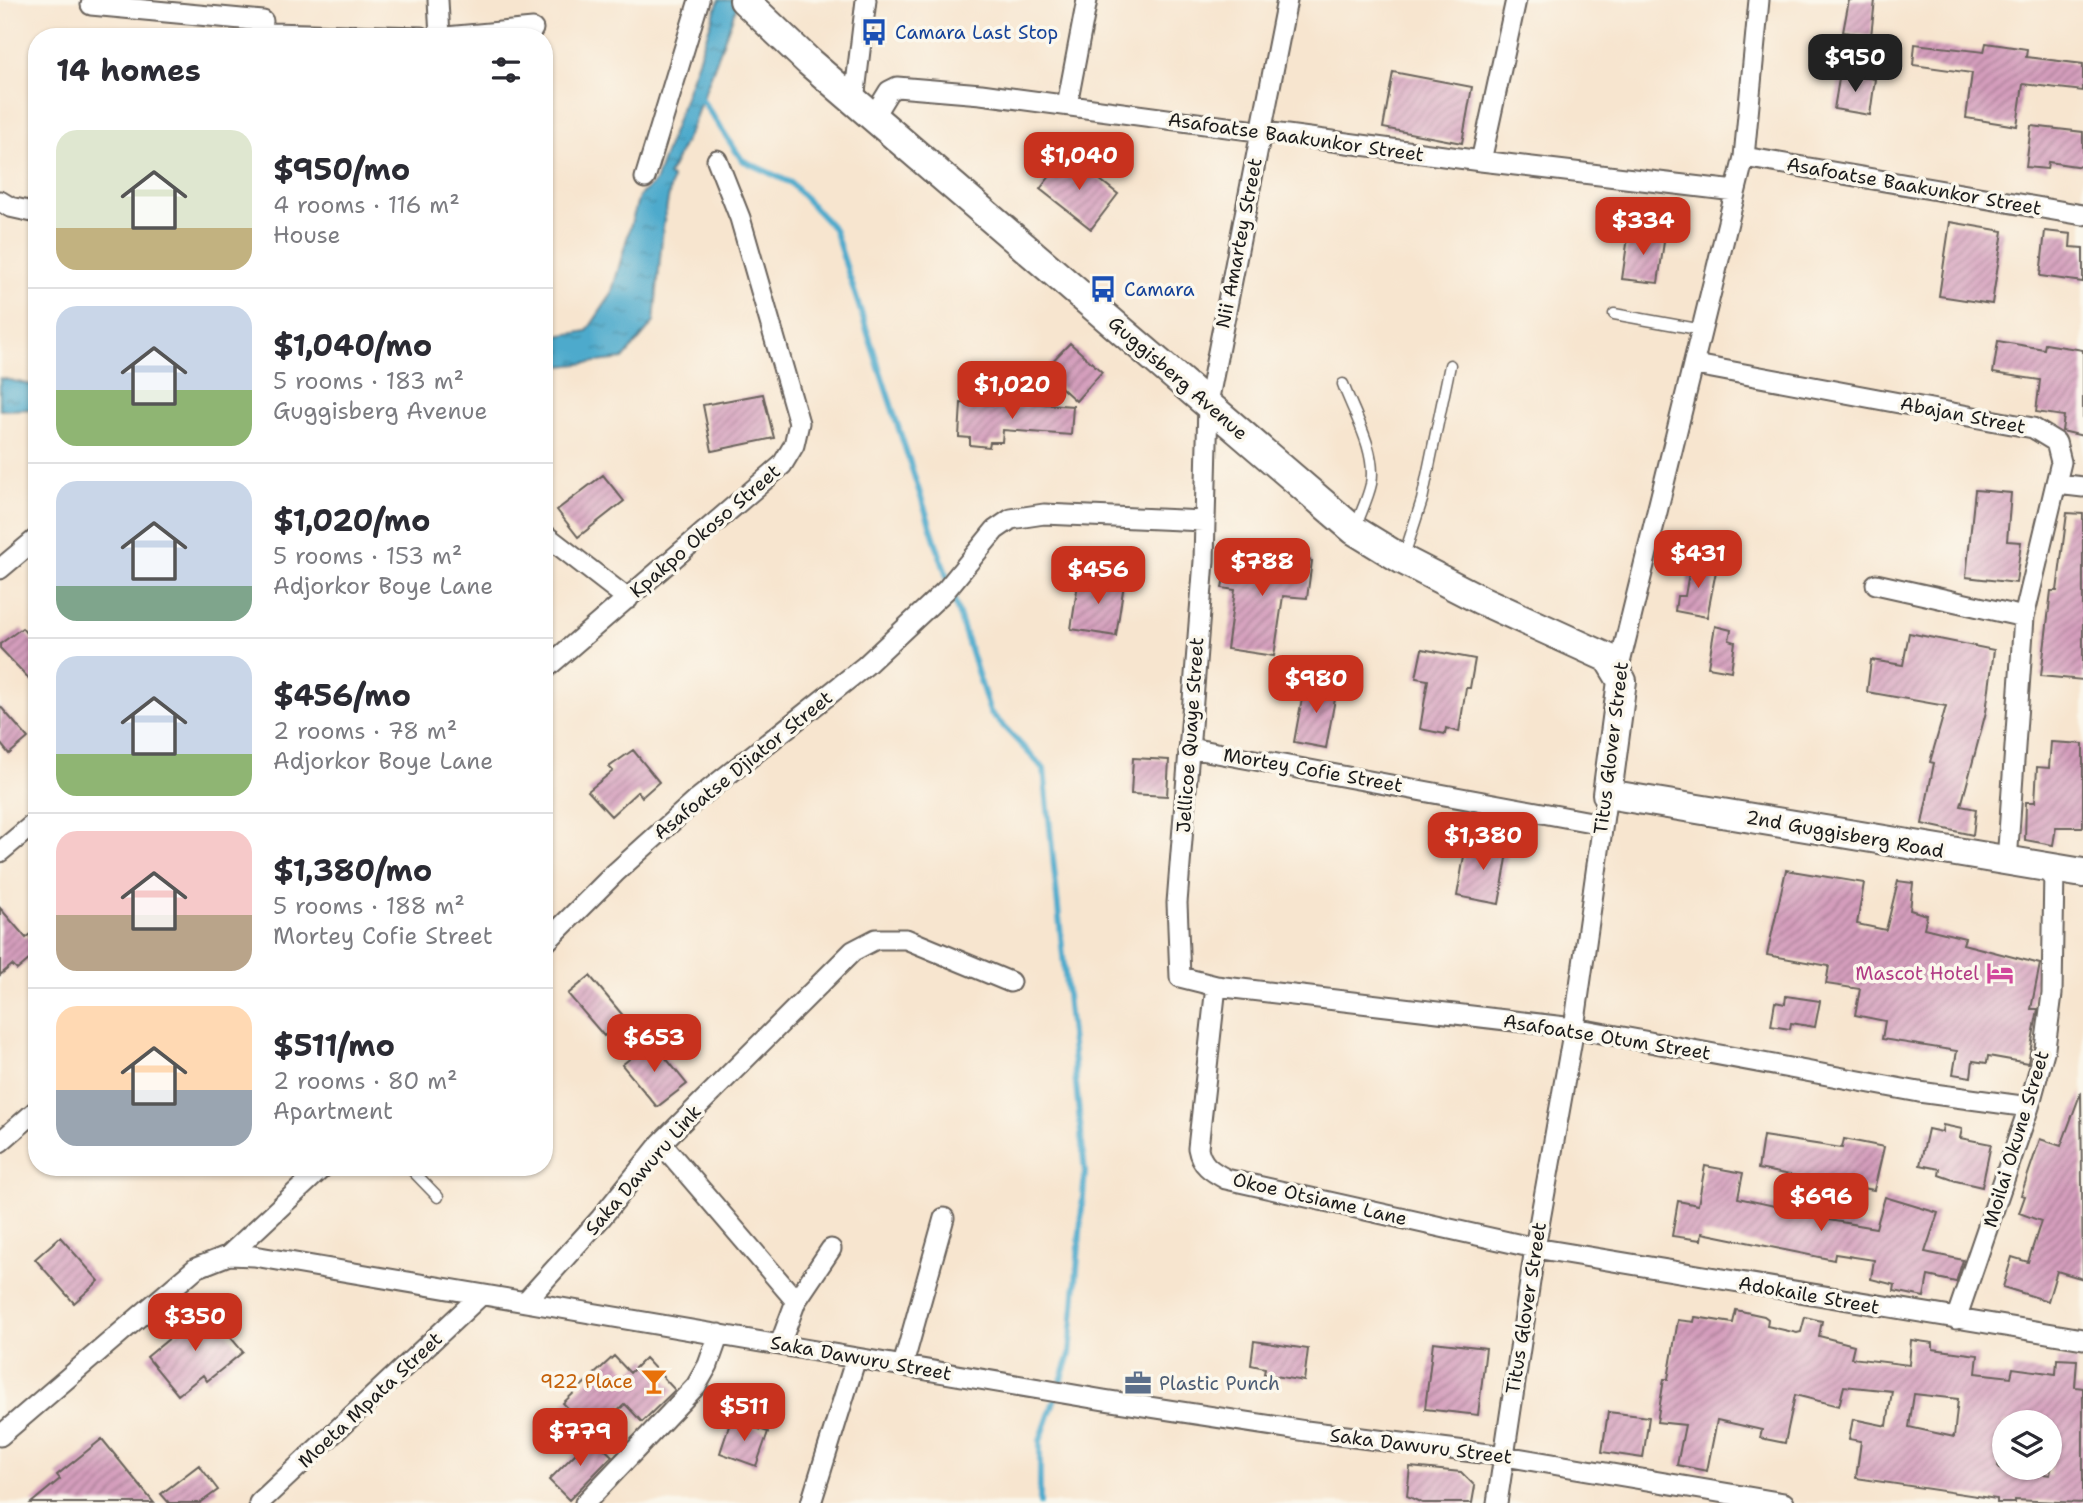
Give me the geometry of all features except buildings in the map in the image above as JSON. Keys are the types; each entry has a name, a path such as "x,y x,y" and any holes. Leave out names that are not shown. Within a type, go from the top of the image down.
{"main road":[{"name":"Guggisberg Avenue","path":"744,0 864,109 1354,530 1403,560 1608,658 1618,671"},
{"name":"Titus Glover Street","path":"1607,794 1622,681 1618,671"},
{"name":"2nd Guggisberg Road","path":"1607,794 2083,873"}],"street":[{"path":"257,0 267,28"},
{"path":"438,0 440,28"},
{"path":"645,178 699,0"},
{"path":"864,109 866,0"},
{"path":"1067,105 1087,0"},
{"name":"Nii Amartey Street","path":"1208,403 1287,0"},
{"path":"1481,161 1516,0"},
{"name":"Titus Glover Street","path":"1618,671 1696,365 1744,157 1759,0"},
{"path":"91,5 254,28"},
{"name":"Asafoatse Baakunkor Street","path":"864,109 897,87 1067,105 1259,133 1735,191"},
{"name":"Asafoatse Baakunkor Street","path":"1744,157 2083,215"},
{"name":"Kpakpo Okoso Street","path":"553,662 782,466 793,445 799,423 740,218 717,160"},
{"path":"0,201 10,207 28,211"},
{"name":"Abajan Street","path":"1696,365 2033,428 2056,442 2061,462 2057,484 2024,617 2007,862"},
{"name":"Jellicoe Quaye Street","path":"1183,981 1177,973 1177,903 1190,748 1204,521 1208,403"},
{"path":"2057,484 2083,487"},
{"name":"Asafoatse Djiator Street","path":"553,935 615,873 696,800 865,666 946,590 982,544 995,530 1011,519 1044,514 1204,521"},
{"path":"553,541 628,599"},
{"path":"0,569 28,546"},
{"path":"1876,584 2024,617"},
{"name":"Mortey Cofie Street","path":"1190,748 1602,824"},
{"name":"Titus Glover Street","path":"1497,1503 1535,1248 1574,1028 1607,794"},
{"path":"0,852 28,829"},
{"name":"Moilai Okune Street","path":"1956,1319 2029,1107 2049,1023 2054,870"},
{"name":"Saka Dawuru Link","path":"525,1302 601,1218 661,1143 853,951 876,939 906,939 1010,982"},
{"name":"Asafoatse Otum Street","path":"1183,981 1574,1028 1920,1092 2029,1107"},
{"name":"Okoe Otsiame Lane","path":"1216,986 1198,1148 1200,1160 1212,1172 1226,1179 1535,1248"},
{"path":"0,1142 28,1118"},
{"path":"661,1143 796,1301"},
{"path":"0,1436 196,1268 229,1255 313,1176"},
{"path":"903,1364 944,1218"},
{"name":"Adokaile Street","path":"1535,1248 2083,1339"},
{"path":"780,1344 796,1301 831,1249"},
{"name":"Saka Dawuru Street","path":"229,1255 903,1364 1104,1400 1306,1431 1504,1456 1784,1503"},
{"name":"Moeta Mpata Street","path":"259,1503 480,1296"},
{"path":"585,1503 696,1386 708,1365 719,1334"},
{"path":"811,1503 856,1358"}],"lane":[{"path":"1614,314 1703,330"},
{"path":"1403,560 1422,500 1450,365"},
{"path":"1343,384 1370,455 1372,472 1370,486 1354,530"},
{"path":"418,1176 438,1197"}],"water":[{"path":"719,0 739,0 691,129 668,176 672,178 663,227 654,322 623,359 553,367 553,337 587,331 611,295 639,196 655,182"},
{"path":"0,378 28,384 28,409 0,410"}],"waterway":[{"path":"702,100 742,160 791,183 834,229 948,580"},
{"path":"951,590 990,712 1044,769 1085,1172 1070,1355 1040,1441 1040,1503"}],"place":[{"name":"Camara Last Stop","path":"874,32"},
{"name":"Camara","path":"1103,289"},
{"name":"Mascot Hotel","path":"2000,973"},
{"name":"922 Place","path":"654,1381"},
{"name":"Plastic Punch","path":"1138,1383"}]}
